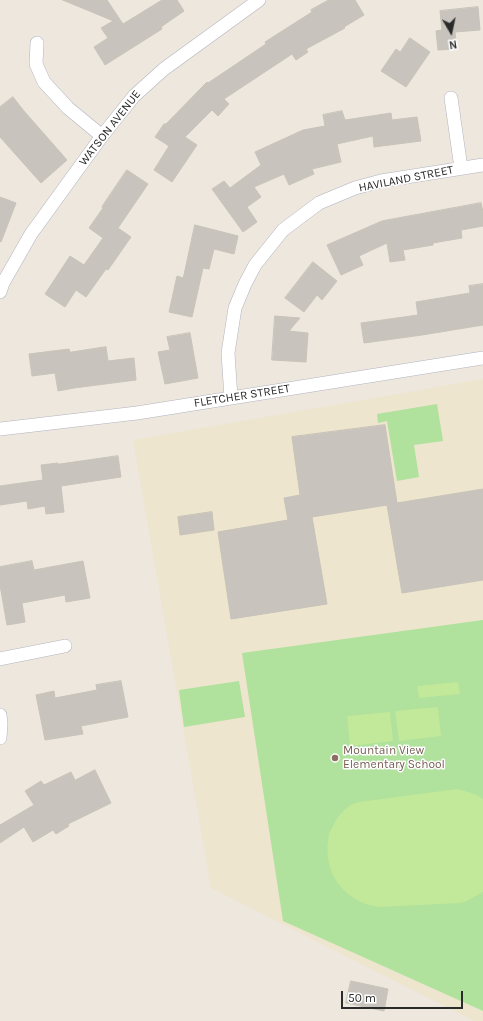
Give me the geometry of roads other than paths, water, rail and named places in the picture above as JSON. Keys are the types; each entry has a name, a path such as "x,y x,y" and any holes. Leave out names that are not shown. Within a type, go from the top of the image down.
{"street":[{"name":"WATSON AVENUE","path":"1,285 31,234 102,136 134,96 164,68 259,0"},
{"path":"37,43 36,64 44,82 68,108 102,136"},
{"path":"451,98 461,168"},
{"name":"HAVILAND STREET","path":"231,398 228,353 236,308 245,284 255,265 283,230 319,203 355,188 381,181 483,165"},
{"name":"FLETCHER STREET","path":"0,429 137,413 483,358"},
{"path":"0,659 65,646"},
{"path":"0,715 2,724 0,738"}],"place":[{"name":"Mountain View Elementary School","path":"335,758"}]}
